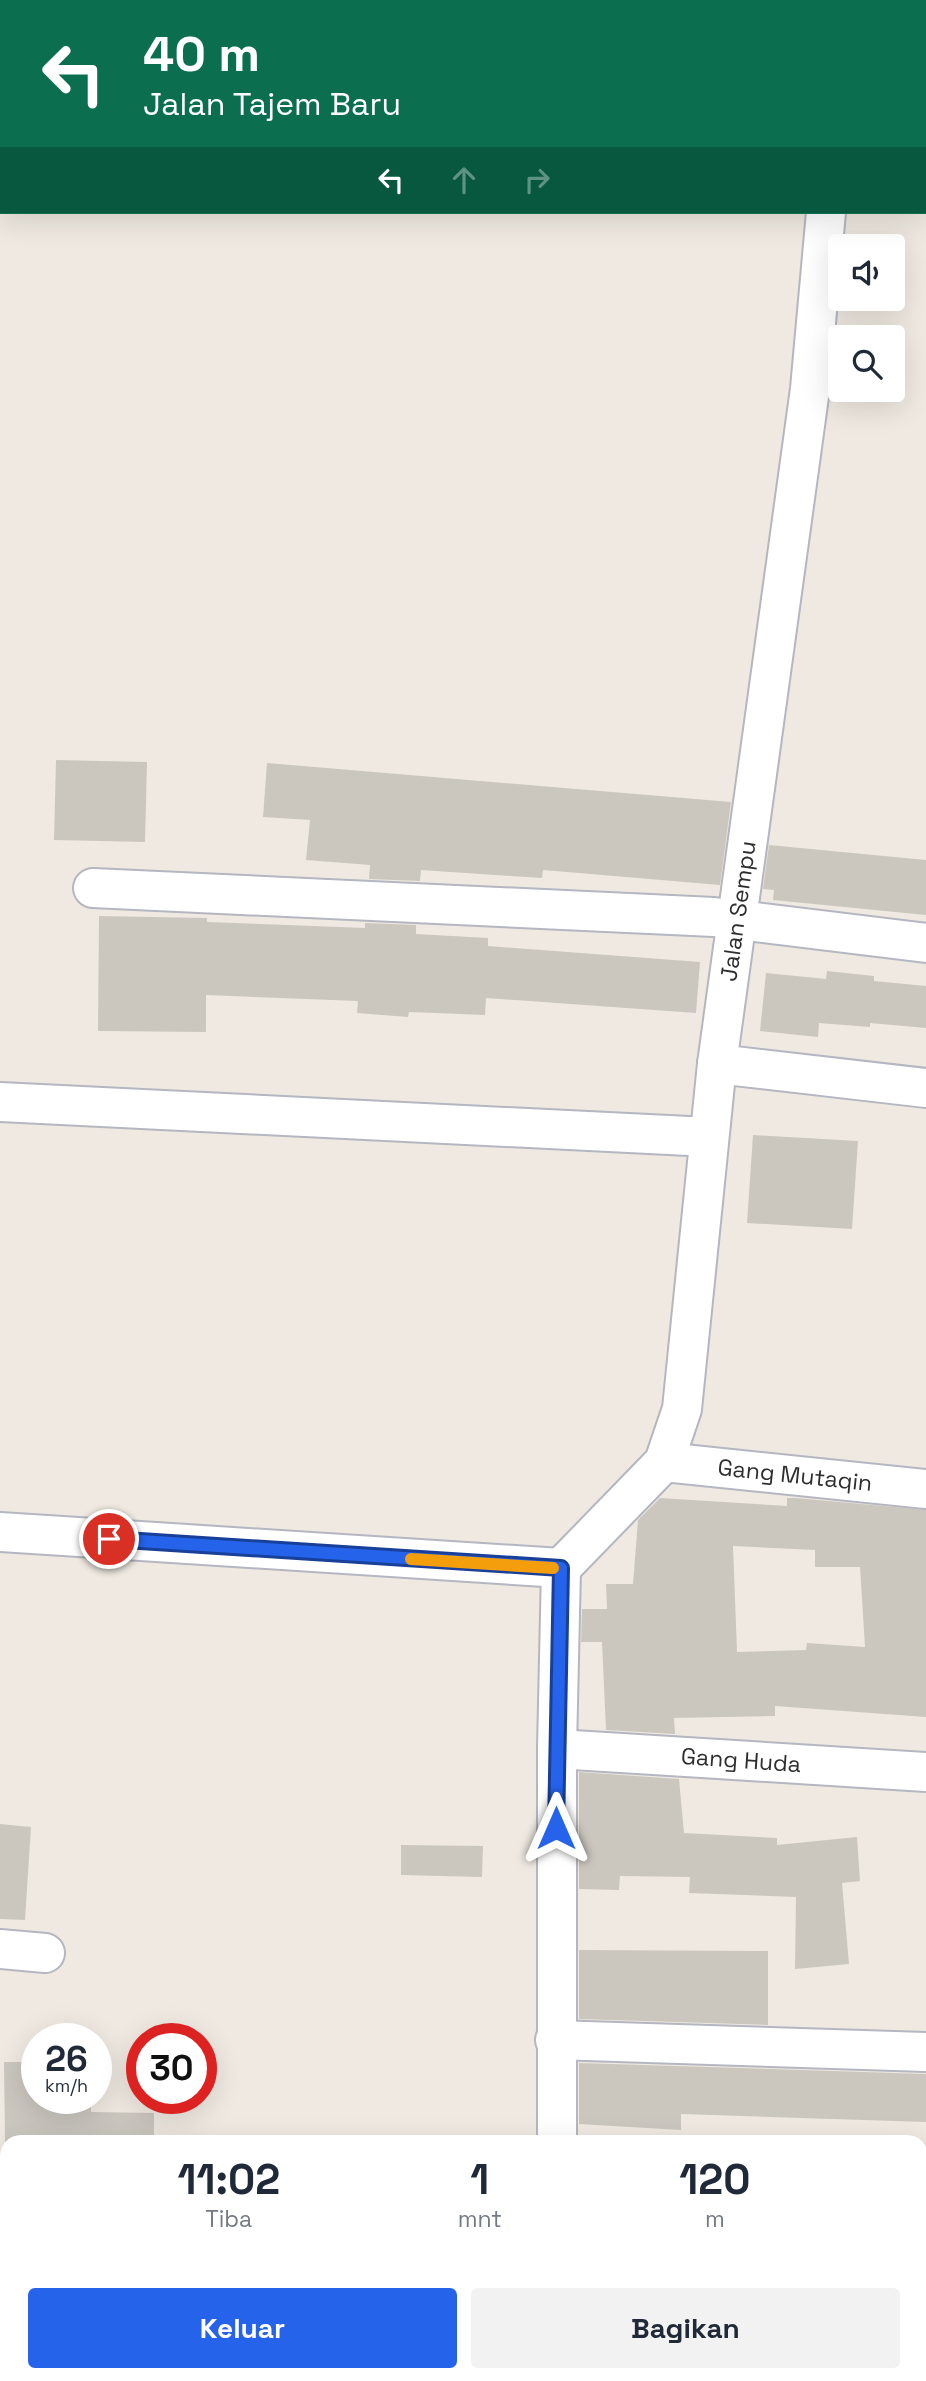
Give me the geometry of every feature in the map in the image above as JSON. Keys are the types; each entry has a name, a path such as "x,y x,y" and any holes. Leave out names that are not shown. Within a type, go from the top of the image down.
{"street":[{"name":"Jalan Sempu","path":"561,1568 664,1462 682,1409 717,1064 810,389 826,214"},
{"path":"93,888 714,917 926,943"},
{"path":"717,1064 926,1088"},
{"path":"0,1102 709,1137"},
{"name":"Gang Mutaqin","path":"664,1462 926,1489"},
{"path":"0,1532 561,1568 557,1749 557,2135"},
{"name":"Gang Huda","path":"557,1749 926,1772"},
{"path":"0,1950 45,1953"},
{"path":"555,2040 926,2052"}],"building":[{"path":"56,760 147,762 145,842 54,840"},
{"path":"267,763 731,802 720,885 543,870 542,878 421,870 420,881 369,879 370,865 306,860 310,820 263,817"},
{"path":"769,845 926,860 926,915 773,900 774,890 763,889"},
{"path":"99,916 207,918 207,922 365,928 365,923 416,925 416,934 488,938 488,946 700,962 696,1013 486,998 485,1015 409,1012 408,1017 357,1013 358,1001 206,995 206,1032 98,1031"},
{"path":"827,971 874,976 874,981 926,986 926,1028 870,1023 870,1027 819,1023 818,1037 760,1031 766,973 826,979"},
{"path":"753,1135 858,1141 852,1229 747,1223"},
{"path":"660,1498 787,1506 787,1498 796,1498 926,1510 926,1717 775,1706 775,1716 674,1718 675,1734 606,1730 602,1642 581,1642 582,1609 607,1609 606,1584 633,1584 638,1520","holes":["733,1546 815,1550 815,1567 860,1567 865,1647 807,1643 806,1650 737,1652"]},
{"path":"579,1772 679,1779 684,1833 777,1838 777,1845 857,1837 860,1881 842,1883 849,1964 795,1969 796,1897 689,1893 690,1877 620,1876 619,1890 579,1889"},
{"path":"0,1824 31,1827 25,1920 0,1919"},
{"path":"401,1845 483,1846 482,1877 401,1875"},
{"path":"579,1950 768,1951 768,2025 579,2019"},
{"path":"4,2062 21,2062 21,2114 154,2114 154,2135 5,2135"},
{"path":"579,2063 926,2074 926,2122 681,2114 681,2130 579,2124"}],"slow traffic":[{"path":"411,1559 553,1568"}],"route":[{"path":"109,1539 561,1568 556,1828"}]}
